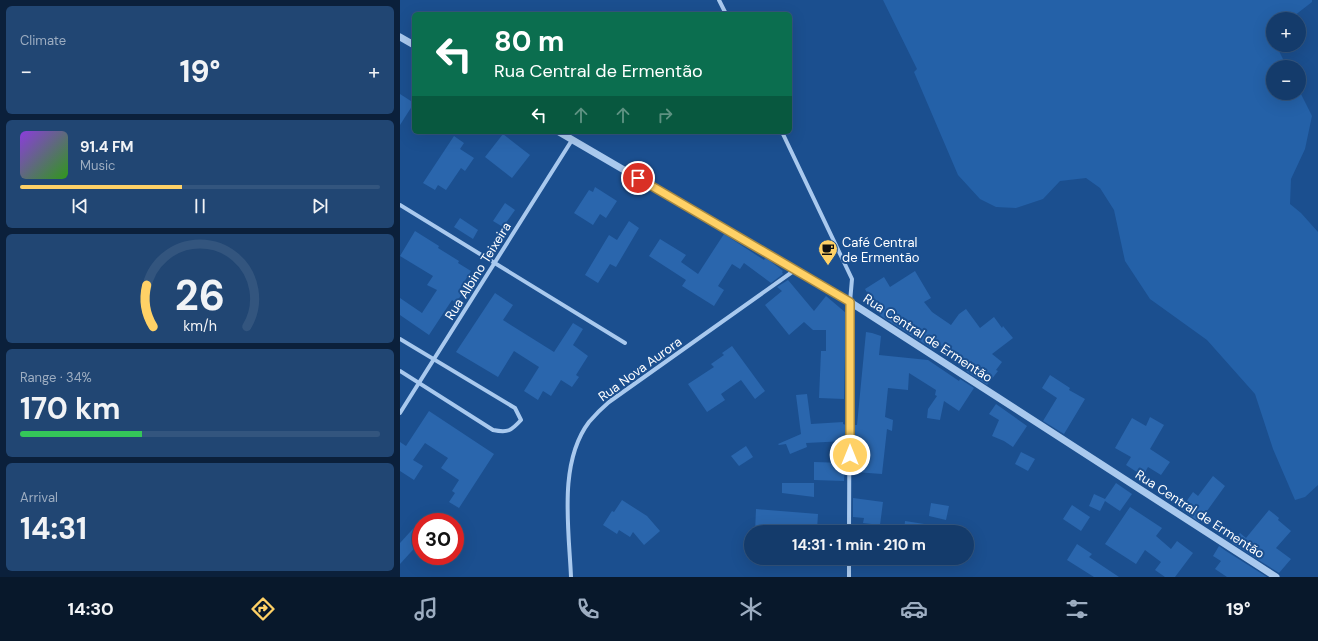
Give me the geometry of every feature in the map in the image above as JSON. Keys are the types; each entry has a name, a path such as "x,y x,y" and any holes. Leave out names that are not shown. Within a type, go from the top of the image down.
{"street":[{"path":"719,0 725,12"},
{"path":"400,37 412,44"},
{"name":"Rua Central de Ermentão","path":"562,134 850,302 1276,577"},
{"path":"783,134 852,279 850,302 849,525"},
{"name":"Rua Albino Teixeira","path":"400,413 572,140"},
{"path":"400,205 625,343"},
{"name":"Rua Nova Aurora","path":"571,577 567,489 574,450 589,422 609,402 796,270"},
{"path":"400,339 515,408 521,420 513,430 503,432 493,430 400,371"},
{"path":"849,565 849,577"}],"shaded area":[{"path":"883,0 1312,0 1312,2 1299,12 1266,12 1266,52 1280,52 1284,60 1266,60 1266,100 1304,100 1312,116 1305,149 1291,179 1290,204 1301,213 1318,232 1318,485 1305,497 1295,500 1273,449 1255,394 1207,340 1150,299 1125,261 1114,210 1100,188 1086,178 1060,181 1043,199 1016,208 996,207 980,199 958,175 914,72 917,69"}],"building":[{"path":"400,94 412,102 412,106 400,125"},
{"path":"503,134 530,155 512,178 485,157"},
{"path":"454,136 464,143 460,149 474,158 465,171 461,168 446,190 438,185 435,190 423,183"},
{"path":"595,187 617,201 606,218 600,214 593,225 574,213 589,190 593,192"},
{"path":"505,203 515,210 503,227 493,221"},
{"path":"460,218 478,230 473,239 454,227"},
{"path":"629,221 639,228 616,267 610,264 598,283 585,275 609,235 617,240"},
{"path":"415,231 439,246 438,248 459,261 458,263 471,271 459,290 463,292 456,303 452,300 429,335 400,315 400,298 422,313 437,290 427,285 433,276 400,256"},
{"path":"724,234 764,260 765,258 770,261 783,271 783,274 771,283 744,263 740,269 732,264 718,286 724,290 714,306 682,286 686,280 649,256 660,239 686,255 681,262 698,274"},
{"path":"915,271 931,298 924,302 932,312 951,325 959,314 966,309 980,328 994,317 1002,328 1003,326 1013,338 992,354 1002,362 996,370 998,371 987,385 966,371 971,365 940,345 934,350 881,316 865,289 884,277 890,287"},
{"path":"788,280 814,311 826,296 846,313 844,399 819,398 821,351 826,351 826,330 813,330 804,322 789,335 765,305 782,291 777,287"},
{"path":"495,293 513,305 503,320 554,352 573,323 583,329 573,345 588,356 576,375 579,377 572,387 561,380 551,396 543,391 538,400 524,391 539,367 514,351 498,377 456,352"},
{"path":"866,332 881,336 879,355 928,360 959,381 960,379 974,388 959,411 944,401 940,420 927,418 928,409 937,396 935,395 936,390 909,373 908,390 888,388 885,417 893,420 892,431 887,429 882,474 855,472 858,440 853,440 853,425 857,425"},
{"path":"732,346 765,391 755,399 741,380 721,394 725,400 707,412 688,384 714,367 711,364 724,355 722,353"},
{"path":"1050,375 1070,388 1069,390 1085,399 1064,434 1043,421 1057,398 1042,388"},
{"path":"807,394 811,424 843,422 843,424 846,425 846,441 806,443 807,447 790,454 786,444 778,444 801,434 796,395"},
{"path":"996,404 1027,426 1013,447 992,436 999,420 989,414"},
{"path":"429,411 494,454 459,508 449,502 455,493 452,491 459,480 441,468 448,458 425,443 413,460 423,466 414,480 400,471 400,442 406,446"},
{"path":"1150,417 1164,425 1150,449 1170,462 1161,475 1148,467 1143,476 1126,465 1131,457 1115,448 1132,418 1146,426"},
{"path":"746,446 753,457 739,466 731,456"},
{"path":"1021,452 1035,459 1028,471 1015,464"},
{"path":"814,462 845,463 844,481 814,480"},
{"path":"1213,476 1225,486 1199,522 1181,509 1193,492 1198,496"},
{"path":"782,483 814,483 814,497 782,493"},
{"path":"1116,483 1132,494 1120,511 1105,501 1100,511 1089,506 1094,494 1105,499"},
{"path":"853,498 883,502 880,525 863,523 864,518 853,517"},
{"path":"622,500 647,516 660,531 644,545 633,532 630,537 619,530 617,534 603,525 612,511 614,512"},
{"path":"931,503 949,506 946,520 929,516"},
{"path":"1072,505 1090,517 1081,531 1063,519"},
{"path":"1130,507 1162,528 1156,536 1171,549 1177,541 1193,553 1175,577 1165,577 1155,570 1161,562 1145,550 1136,564 1105,544"},
{"path":"756,509 818,514 817,525 755,525"},
{"path":"1269,510 1291,531 1276,548 1291,559 1279,573 1232,543 1240,533 1246,538"},
{"path":"905,521 931,525 905,525"},
{"path":"412,530 412,551 400,564 400,543"},
{"path":"1077,544 1092,554 1089,557 1119,577 1094,577 1067,560"},
{"path":"1219,546 1267,577 1227,577 1215,569 1221,561 1213,556"}],"place":[{"name":"Café Central de Ermentão","path":"828,266"}],"route":[{"path":"638,178 850,302 850,455"}]}
